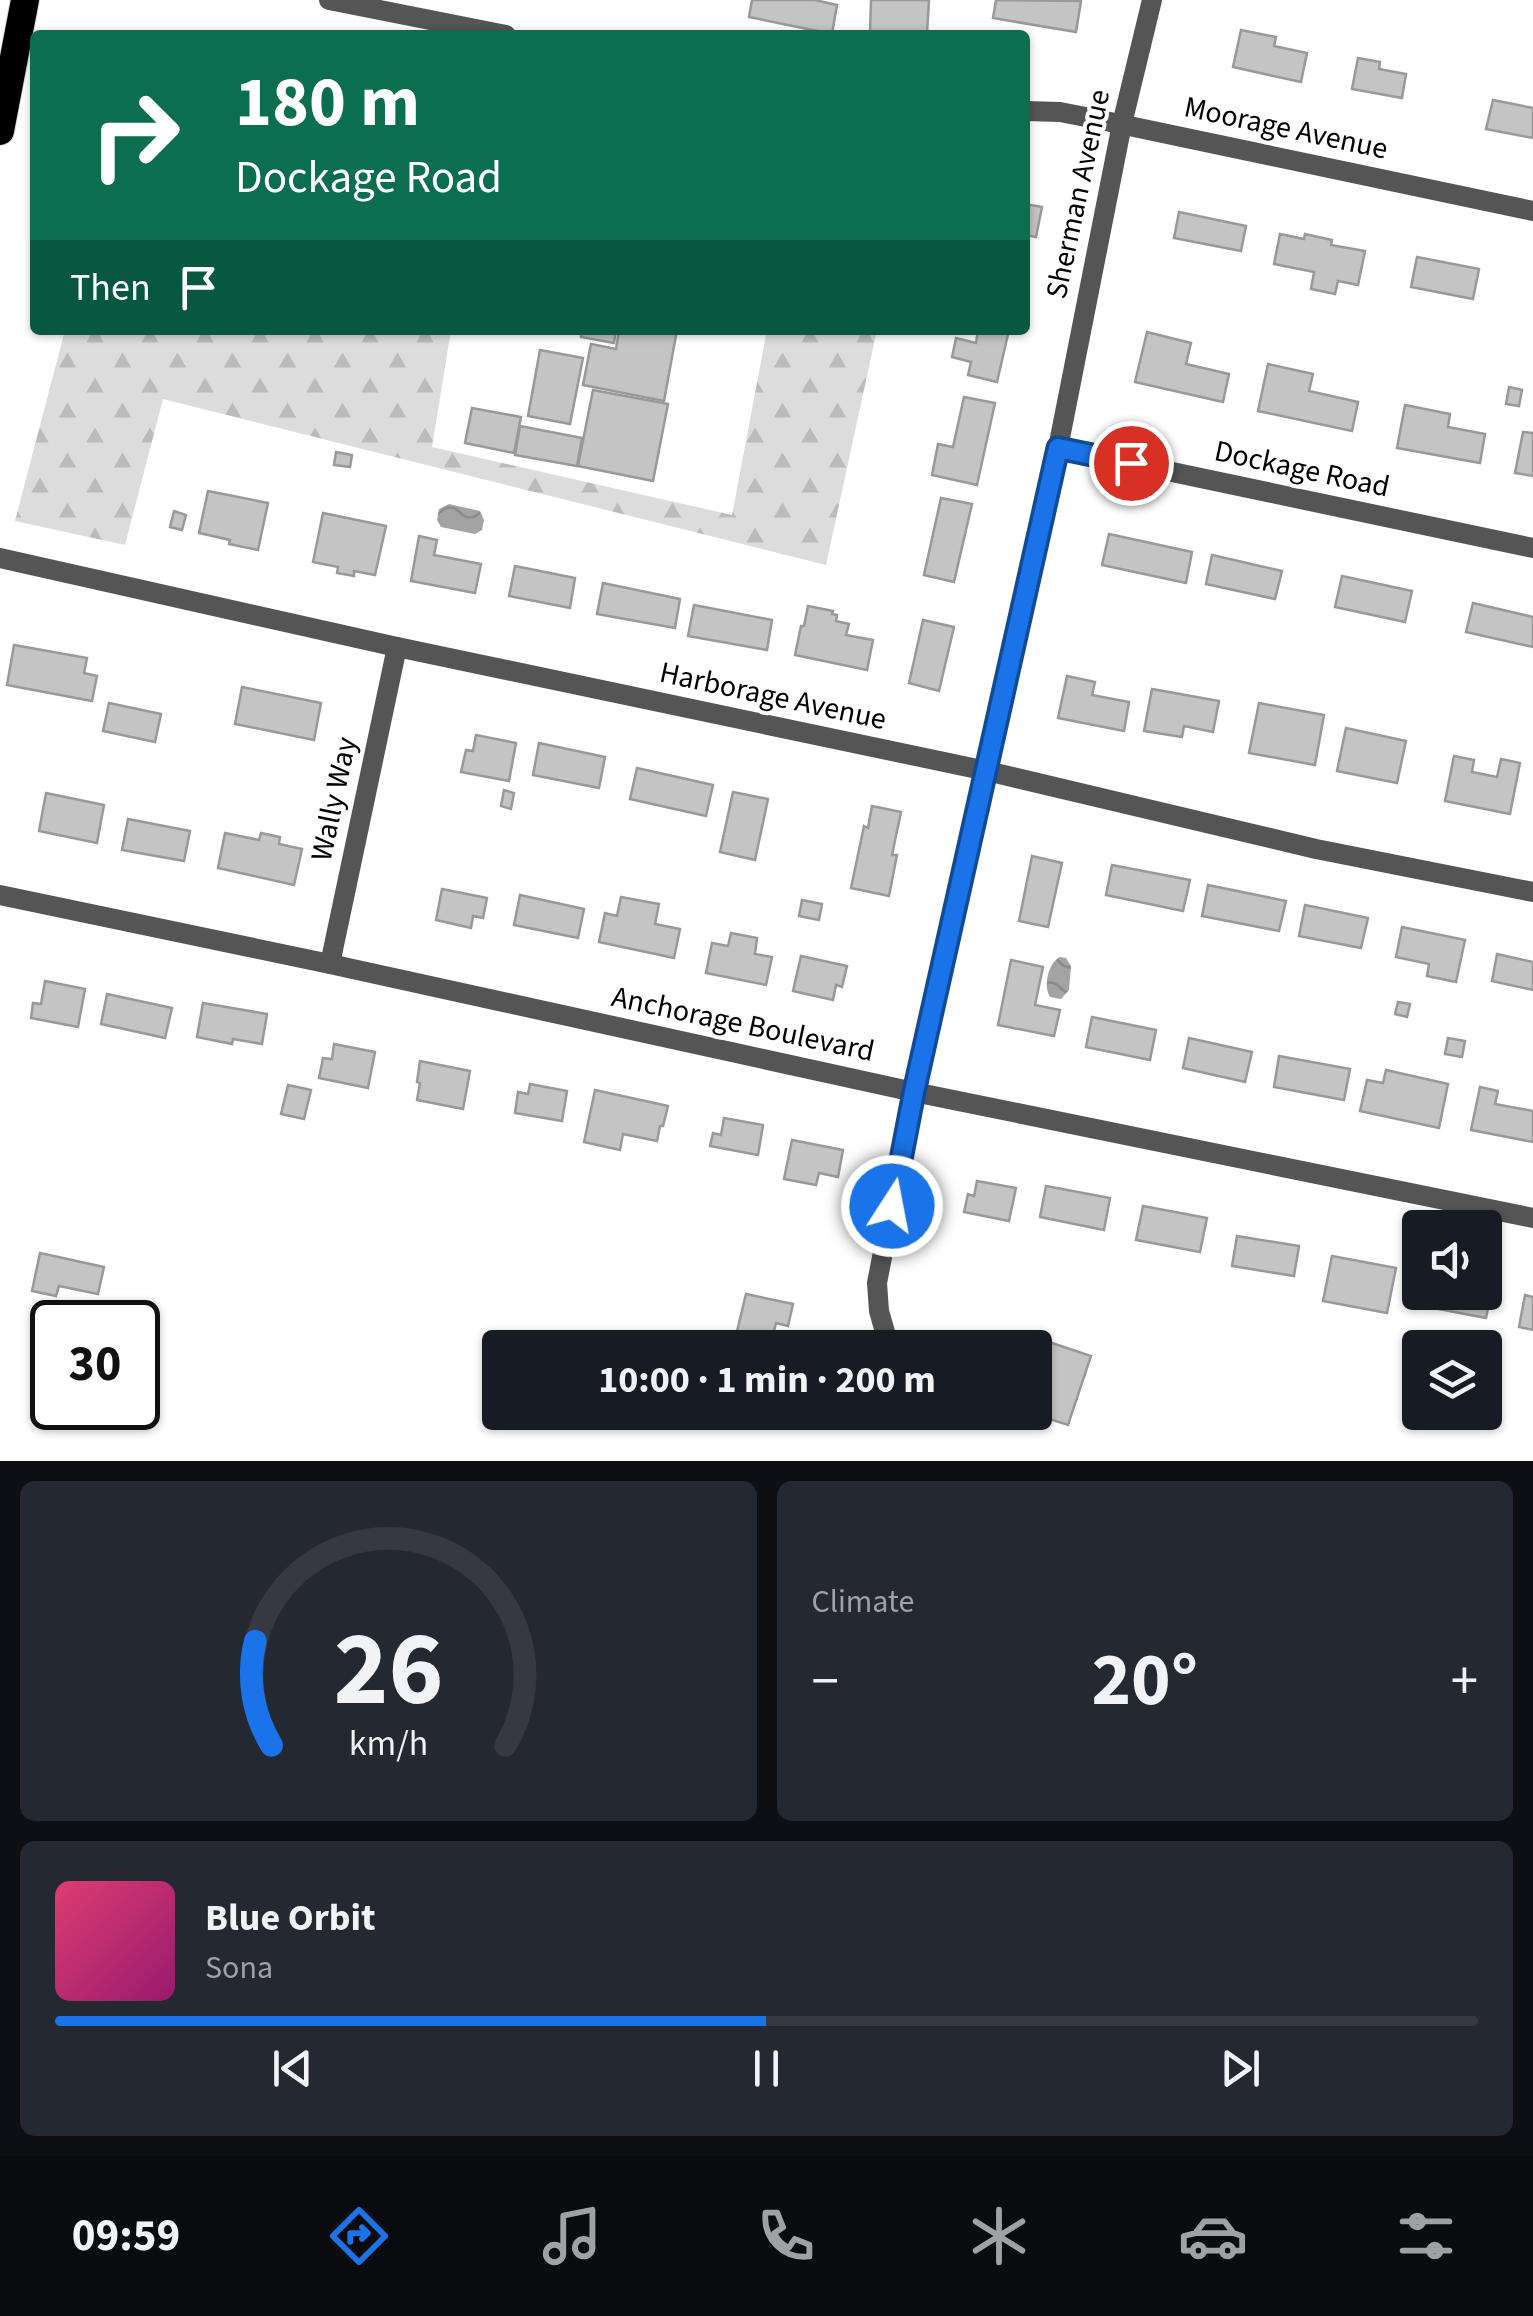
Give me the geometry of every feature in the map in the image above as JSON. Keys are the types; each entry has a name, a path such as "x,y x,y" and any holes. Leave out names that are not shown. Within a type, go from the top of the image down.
{"highway":[{"path":"0,131 25,0"}],"street":[{"path":"329,0 481,30"},
{"name":"Sherman Avenue","path":"884,1330 877,1283 914,1092 1058,448 1122,124 1152,0"},
{"name":"Moorage Avenue","path":"1030,111 1060,112 1122,124 1533,212"},
{"name":"Dockage Road","path":"1058,448 1533,548"},
{"name":"Harborage Avenue","path":"0,558 397,648 987,771 1316,849 1533,892"},
{"name":"Wally Way","path":"330,964 397,648"},
{"name":"Anchorage Boulevard","path":"0,895 914,1092 1533,1218"}],"green space":[{"path":"64,335 450,335 432,447 732,515 766,335 876,335 826,565 163,399 125,545 15,521"}],"water":[{"path":"449,504 480,511 484,520 482,530 475,534 441,527 437,520 439,509"},
{"path":"1060,957 1066,958 1071,966 1069,990 1061,999 1050,997 1047,987 1050,969"}],"building":[{"path":"752,0 815,0 837,5 833,30 812,30 749,17"},
{"path":"871,0 929,0 927,30 870,30"},
{"path":"996,0 1081,1 1076,32 993,18"},
{"path":"1241,30 1276,37 1274,46 1307,53 1301,82 1233,67"},
{"path":"1358,58 1380,62 1379,69 1406,74 1402,98 1352,89"},
{"path":"1493,100 1533,108 1533,138 1486,129"},
{"path":"1030,205 1042,207 1036,237 1030,236"},
{"path":"1179,212 1246,226 1241,251 1174,238"},
{"path":"1280,234 1304,239 1305,234 1332,240 1331,245 1365,251 1358,285 1338,281 1335,294 1311,289 1314,272 1274,264"},
{"path":"1417,257 1479,269 1473,299 1411,287"},
{"path":"1147,332 1191,343 1186,364 1229,374 1223,402 1135,382"},
{"path":"581,335 615,335 614,343"},
{"path":"618,335 676,335 664,401 583,385 591,344 616,349"},
{"path":"977,335 1008,335 997,382 968,375 971,362 952,357 956,338 976,343"},
{"path":"540,350 583,358 570,424 528,416"},
{"path":"1268,364 1313,374 1309,391 1358,402 1352,431 1258,411"},
{"path":"1509,387 1522,390 1519,406 1506,404"},
{"path":"593,390 668,404 653,481 578,466"},
{"path":"964,397 995,403 977,485 932,475 938,444 953,447"},
{"path":"1405,405 1450,414 1448,427 1485,434 1480,463 1397,448"},
{"path":"472,408 521,417 514,453 465,443"},
{"path":"520,426 582,438 577,466 515,455"},
{"path":"1523,432 1533,433 1533,476 1515,473"},
{"path":"336,452 352,455 350,467 334,465"},
{"path":"208,491 268,503 258,550 199,533"},
{"path":"941,498 972,504 954,582 924,575"},
{"path":"174,511 186,515 182,530 170,527"},
{"path":"323,513 386,526 375,575 337,573 338,567 313,562"},
{"path":"1109,534 1192,552 1186,583 1102,565"},
{"path":"419,536 437,540 434,555 481,564 475,593 411,581"},
{"path":"1212,555 1282,571 1275,599 1206,584"},
{"path":"515,566 575,578 570,608 509,596"},
{"path":"1342,576 1412,591 1405,622 1335,607"},
{"path":"603,583 680,599 675,628 597,614"},
{"path":"1473,603 1533,617 1533,647 1466,632"},
{"path":"694,605 772,620 767,650 688,636"},
{"path":"808,606 833,611 836,621 849,624 846,635 873,640 867,670 795,655"},
{"path":"923,620 954,627 939,691 909,683"},
{"path":"14,645 87,658 84,673 97,676 92,701 7,685"},
{"path":"1067,676 1095,682 1092,695 1129,702 1124,731 1058,718"},
{"path":"242,687 321,703 314,740 235,724"},
{"path":"1152,689 1219,701 1213,732 1184,726 1182,737 1144,731"},
{"path":"109,703 161,714 155,742 103,731"},
{"path":"1259,703 1324,715 1315,765 1249,753"},
{"path":"1346,728 1406,741 1397,783 1337,771"},
{"path":"476,735 516,743 509,781 461,772 466,750 473,751"},
{"path":"539,743 605,757 599,788 533,775"},
{"path":"1454,756 1474,760 1472,772 1497,777 1501,759 1520,763 1510,814 1445,801"},
{"path":"637,768 713,785 706,816 630,799"},
{"path":"504,790 514,793 511,809 501,806"},
{"path":"733,792 768,799 755,860 720,852"},
{"path":"46,793 104,805 97,843 39,831"},
{"path":"872,806 901,812 889,896 851,888"},
{"path":"128,819 190,831 184,861 122,850"},
{"path":"225,833 259,840 261,833 280,837 279,844 302,849 294,885 218,868"},
{"path":"1032,856 1062,863 1048,927 1019,921"},
{"path":"1112,865 1190,880 1183,911 1106,895"},
{"path":"1208,885 1286,901 1279,931 1202,916"},
{"path":"442,889 487,898 483,918 473,916 471,928 436,920"},
{"path":"520,895 584,909 578,938 514,925"},
{"path":"621,897 659,904 655,924 680,929 674,958 599,942 605,913 617,916"},
{"path":"802,900 822,904 819,920 799,916"},
{"path":"1305,905 1368,918 1361,948 1299,936"},
{"path":"1402,927 1465,940 1456,982 1427,976 1429,964 1396,957"},
{"path":"731,933 757,938 755,954 772,957 766,985 706,973 712,943 728,946"},
{"path":"1497,954 1533,962 1533,990 1492,981"},
{"path":"801,956 847,966 842,987 836,985 833,1000 793,991"},
{"path":"1011,960 1043,967 1035,1005 1060,1010 1054,1036 998,1025"},
{"path":"45,981 85,989 78,1027 31,1018 33,1003 41,1004"},
{"path":"107,994 172,1008 165,1038 101,1024"},
{"path":"1398,1002 1410,1004 1407,1017 1395,1014"},
{"path":"203,1003 267,1014 262,1044 233,1039 232,1044 197,1037"},
{"path":"1092,1017 1156,1030 1150,1060 1086,1047"},
{"path":"1189,1038 1252,1052 1245,1082 1183,1068"},
{"path":"1448,1038 1465,1041 1462,1057 1445,1054"},
{"path":"334,1044 375,1052 368,1088 319,1078 323,1058 332,1059"},
{"path":"1279,1056 1350,1069 1344,1100 1274,1087"},
{"path":"420,1061 470,1071 463,1109 417,1100"},
{"path":"1386,1070 1448,1084 1439,1128 1360,1111 1367,1080 1383,1083"},
{"path":"530,1084 567,1091 562,1121 515,1113 518,1092 528,1094"},
{"path":"288,1085 311,1090 304,1119 281,1114"},
{"path":"1480,1087 1498,1091 1495,1104 1533,1111 1533,1142 1471,1130"},
{"path":"595,1090 668,1106 657,1141 623,1134 620,1150 584,1142"},
{"path":"724,1118 763,1125 758,1155 710,1146 713,1133 721,1135"},
{"path":"792,1140 843,1150 838,1177 819,1173 816,1185 784,1179"},
{"path":"977,1181 1016,1188 1009,1221 964,1212 968,1194 974,1196"},
{"path":"1046,1186 1110,1198 1104,1230 1040,1217"},
{"path":"1143,1206 1207,1218 1200,1252 1136,1240"},
{"path":"1237,1236 1299,1246 1294,1276 1232,1266"},
{"path":"40,1253 104,1267 98,1294 59,1286 56,1296 32,1291"},
{"path":"1332,1256 1396,1268 1387,1313 1323,1301"},
{"path":"746,1294 793,1304 788,1326 776,1323 774,1330 737,1330"},
{"path":"1525,1295 1533,1297 1533,1330 1519,1327"},
{"path":"1444,1310 1488,1310 1486,1318"},
{"path":"1052,1343 1091,1356 1068,1425 1052,1420"}],"route":[{"path":"892,1206 1058,448 1131,463"}]}
